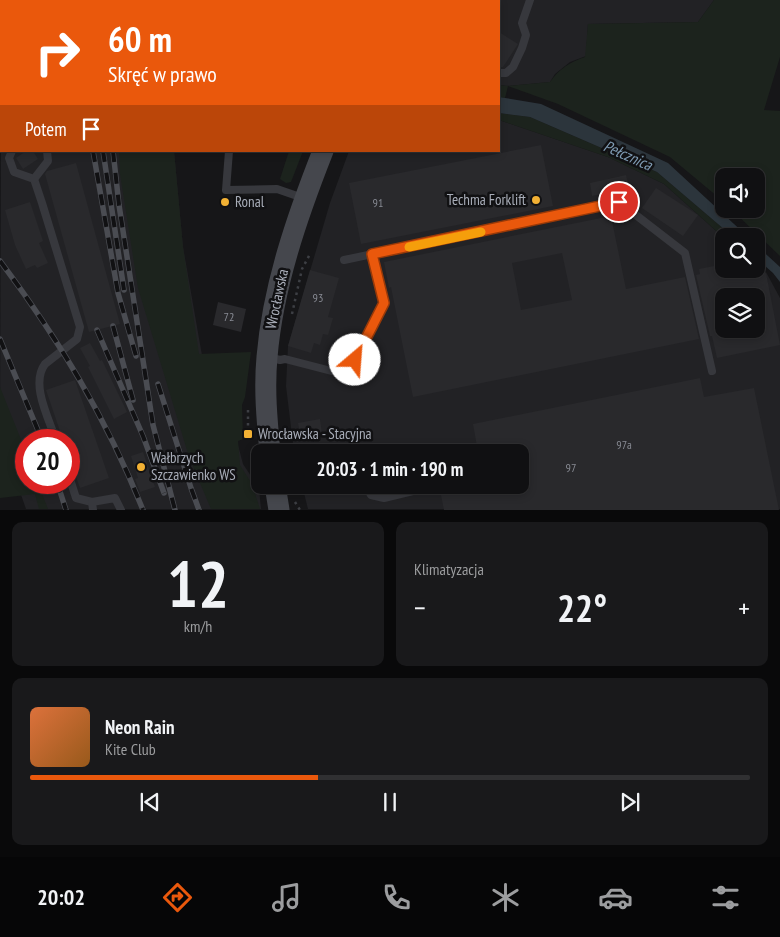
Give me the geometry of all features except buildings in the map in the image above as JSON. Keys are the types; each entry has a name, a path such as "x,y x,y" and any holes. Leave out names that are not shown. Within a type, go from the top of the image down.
{"main road":[{"name":"Wrocławska","path":"269,444 265,406 267,356 280,279 304,198 323,152"},
{"path":"276,494 279,510"}],"lane":[{"path":"500,73 506,73 512,68 522,48 526,35 522,23 530,0"},
{"path":"11,152 8,158 14,172 34,179"},
{"path":"34,179 48,161 46,152"},
{"path":"230,152 226,190 277,189 304,198"},
{"path":"34,179 80,327 77,339 45,364 41,370 39,392 52,429"},
{"path":"344,260 619,202 685,253 712,371"},
{"path":"267,356 280,360 285,358 347,375 384,303 372,254"},
{"path":"75,494 76,498 93,506 115,498 121,510"},
{"path":"370,494 384,498 400,494"}],"path":[{"path":"294,285 298,270 306,253"}],"shaded area":[{"path":"500,0 714,0 698,22 588,24 586,56 570,62 555,74 550,82 500,85"},
{"path":"714,0 780,0 780,57 764,110 780,111 780,256 765,242 765,228 751,228 740,218 765,218 765,168 715,168 715,194 670,157 558,104 508,86 505,98 500,97 500,85 550,82 565,66 585,57 588,24 698,22"},
{"path":"500,113 530,117 657,172 723,228 715,228 715,230 664,184 608,157 500,120"},
{"path":"500,120 608,157 664,184 715,230 715,278 765,278 766,272 780,298 780,509 308,509 304,494 529,494 529,444 293,444 286,386 288,346 330,203 349,152 500,152"},
{"path":"1,152 174,152 183,247 203,361 229,411 243,464 251,476 251,494 260,494 261,509 26,509 21,494 80,494 80,429 15,429 15,478 0,435"},
{"path":"119,152 174,152 183,247 199,354 251,352 245,397 242,405 243,439 238,441 240,465 251,482 251,494 255,494 260,509 211,509 189,457 138,288 120,174"},
{"path":"289,152 303,152 291,182 286,183 280,179"},
{"path":"0,387 17,429 15,429 15,494 35,494 0,498"},
{"path":"35,494 42,494 48,509 39,509"}],"water":[{"name":"Pełcznica","path":"500,97 541,104 668,163 715,206 715,218 728,218 738,228 723,228 657,172 530,117 500,113"},
{"path":"765,253 780,267 780,282 765,266"}],"railway":[{"path":"93,152 118,293 136,356"},
{"path":"103,152 124,290"},
{"path":"113,152 119,205 153,425 175,510"},
{"path":"0,261 42,320 80,380 129,476 143,510"},
{"path":"113,326 133,400"},
{"path":"97,330 143,436 164,493"},
{"path":"0,339 37,429"},
{"path":"158,384 199,510"},
{"path":"61,494 66,510"}],"slow traffic":[{"path":"409,247 481,232"}],"place":[{"name":"Techma Forklift","path":"536,200"},
{"name":"Ronal","path":"225,202"},
{"name":"Wrocławska - Stacyjna","path":"248,434"},
{"name":"Wałbrzych Szczawienko WS","path":"141,467"}],"route":[{"path":"355,360 384,303 372,254 546,219 619,202"}]}
